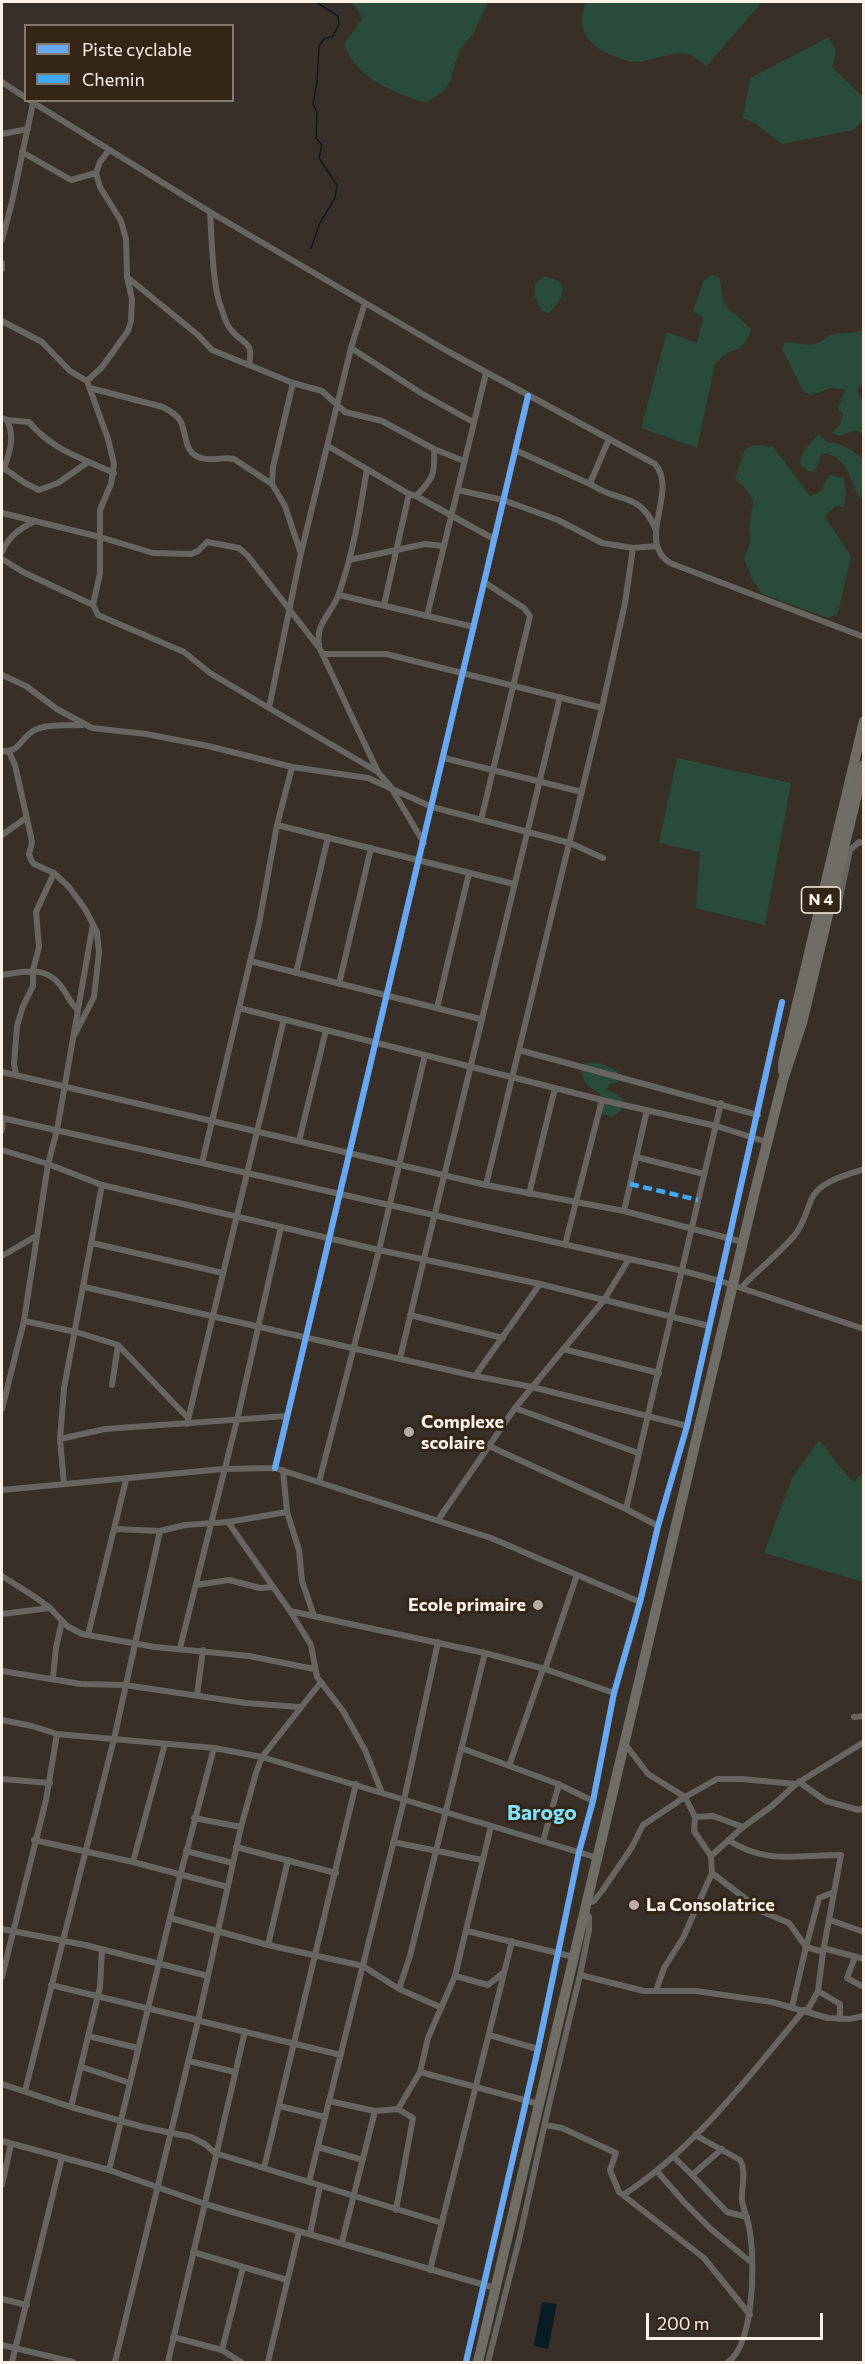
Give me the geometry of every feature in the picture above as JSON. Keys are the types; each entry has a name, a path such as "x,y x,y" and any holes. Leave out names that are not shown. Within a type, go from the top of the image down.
{"highway":[{"name":"N 4","path":"783,1080 783,1063 864,721"},
{"name":"N 4","path":"478,2362 490,2287 539,2104 737,1287 743,1242 767,1142 783,1080 802,1023 864,765"}],"street":[{"path":"2,82 24,97"},
{"path":"2,240 28,129 31,102 210,212 365,303 486,373 646,458 660,471 661,497 656,530 657,546 664,559 684,570 864,637"},
{"path":"2,134 28,129"},
{"path":"87,381 102,367 128,331 132,299 127,277 126,239 120,221 100,188 96,173 100,162 109,150"},
{"path":"22,152 71,180 96,173"},
{"path":"210,212 220,307 231,330 248,346 251,355 249,365"},
{"path":"2,263 2,270"},
{"path":"127,277 198,335 208,348 293,383 322,390 337,406 350,414 382,421 434,449 464,461"},
{"path":"269,708 300,553 351,348 365,303"},
{"path":"2,321 42,342 70,371 87,381 113,456 114,473 100,510 100,573 93,605"},
{"path":"351,348 421,393 473,422"},
{"path":"427,616 486,373"},
{"path":"272,484 273,467 293,383"},
{"path":"90,388 157,405 174,412 181,422 189,450 198,457 207,460 227,457 234,459 272,484 285,506 300,553"},
{"path":"275,1468 528,396"},
{"path":"4,419 29,422 48,442 69,454 114,473"},
{"path":"4,419 12,432 12,438 3,467 20,480 39,490 58,483 88,462"},
{"path":"592,485 591,481 609,440"},
{"path":"328,446 494,539"},
{"path":"384,605 396,551 413,495 431,480 435,471 434,449"},
{"path":"515,450 637,503 646,512 656,530"},
{"path":"321,651 318,628 333,608 339,595 349,560 367,469"},
{"path":"458,490 503,500 568,524 602,543 633,548 657,546"},
{"path":"2,513 100,537 153,553 191,554 207,542 239,548 248,556 321,651 378,772 390,786 424,843"},
{"path":"2,552 10,536 35,521"},
{"path":"349,560 425,544 443,546"},
{"path":"486,1185 602,708 625,603 633,548"},
{"path":"2,559 22,572 93,605 98,615 184,652 210,673 378,772"},
{"path":"481,820 530,616 524,608 484,582"},
{"path":"339,595 474,627"},
{"path":"321,651 386,654 602,708"},
{"path":"2,675 26,686 83,724"},
{"path":"400,1358 480,1019 560,697"},
{"path":"2,751 9,752 16,748 32,731 45,726 83,724 109,731 146,734 199,744 292,767 356,776 390,786 432,807 570,843 603,858"},
{"path":"9,752 15,765 32,843 29,854 31,860 34,864 54,873 75,894 97,932 99,953 94,997 73,1036"},
{"path":"444,758 582,792"},
{"path":"202,1163 250,962 277,825 292,767"},
{"path":"2,835 26,818"},
{"path":"277,825 514,884"},
{"path":"296,973 328,837"},
{"path":"829,909 838,907 850,850 859,842 864,843"},
{"path":"339,984 371,848"},
{"path":"16,1074 14,1064 17,1026 22,1006 33,986 33,970 39,947 36,912 54,873"},
{"path":"437,1008 469,873"},
{"path":"2,1409 3,1396 24,1321 48,1164 57,1130 93,924"},
{"path":"250,962 480,1019"},
{"path":"2,975 33,970 57,981 77,1009"},
{"path":"466,2362 490,2287 525,2101 560,1953 579,1852 593,1801 614,1693 687,1426 782,1002"},
{"path":"239,1008 512,1078 716,1126 767,1142"},
{"path":"188,1421 284,1020"},
{"path":"299,1141 326,1030"},
{"path":"519,1050 721,1103 758,1115"},
{"path":"319,1482 379,1250 426,1055"},
{"path":"2,1072 486,1185 624,1211 743,1242"},
{"path":"529,1194 555,1088"},
{"path":"565,1245 602,1100"},
{"path":"626,1509 721,1103"},
{"path":"624,1211 646,1110"},
{"path":"2,1130 2,1118 683,1271 864,1329"},
{"path":"2,1150 48,1164 102,1185 379,1250 540,1284 709,1326"},
{"path":"636,1157 704,1174"},
{"path":"737,1287 795,1236 806,1218 812,1197 818,1191 827,1184 864,1169"},
{"path":"64,1484 60,1439 64,1388 102,1185"},
{"path":"180,1648 237,1420 281,1227"},
{"path":"2,1256 36,1236"},
{"path":"92,1243 223,1273"},
{"path":"438,1520 515,1408 604,1300 629,1259"},
{"path":"475,1376 540,1284"},
{"path":"84,1287 532,1387 687,1426"},
{"path":"410,1315 503,1338"},
{"path":"24,1321 76,1332 118,1345 188,1421"},
{"path":"112,1385 118,1345"},
{"path":"563,1349 659,1373"},
{"path":"515,1408 638,1453"},
{"path":"60,1439 105,1429 188,1421 287,1416"},
{"path":"489,1446 658,1526"},
{"path":"2,1490 223,1469 275,1468 490,1538 640,1602"},
{"path":"283,1470 287,1512 299,1550 302,1581 314,1616"},
{"path":"88,1635 126,1480"},
{"path":"115,1530 160,1531 185,1524 228,1522 287,1512"},
{"path":"228,1522 311,1645 314,1669 321,1682 339,1703 365,1750 382,1793"},
{"path":"25,2091 114,1739 160,1531"},
{"path":"509,1766 577,1575"},
{"path":"2,1576 50,1608 77,1632 155,1647 249,1656 314,1669"},
{"path":"196,1585 229,1580 260,1588 273,1587"},
{"path":"2,1614 50,1608"},
{"path":"290,1611 485,1653 544,1669 614,1693"},
{"path":"53,1677 62,1621"},
{"path":"309,2182 404,1800 438,1642"},
{"path":"197,1695 203,1650"},
{"path":"399,1989 411,1956 485,1653"},
{"path":"2,1671 53,1677 81,1684 125,1685 246,1703 299,1707"},
{"path":"115,2362 189,2061 236,1847 262,1757 299,1707 321,1682"},
{"path":"854,1717 864,1716"},
{"path":"2,1720 57,1734 214,1748 262,1757 598,1858"},
{"path":"2,1977 34,1840 50,1783 57,1734"},
{"path":"711,1856 797,1783 864,1742"},
{"path":"625,1743 648,1774 685,1797 695,1817 694,1831 711,1856 712,1873 683,1938 664,1968 656,1991"},
{"path":"133,1862 165,1744"},
{"path":"109,2170 194,1818 214,1748"},
{"path":"461,1748 559,1784 593,1801"},
{"path":"2,1779 50,1783"},
{"path":"488,2362 519,2240 580,1975 589,1930 586,1907 602,1891 632,1847 643,1825 717,1779 797,1783 826,1801 859,1810 864,1808"},
{"path":"264,2168 356,1784"},
{"path":"543,1841 559,1784"},
{"path":"695,1817 713,1816 743,1827"},
{"path":"194,1818 241,1827"},
{"path":"398,2109 420,2072 428,2038 455,1976 491,1826"},
{"path":"34,1840 133,1862 228,1887"},
{"path":"623,2195 674,2157 714,2116 806,2011 818,1991 823,1950 842,1855 777,1858 746,1851 728,1840"},
{"path":"393,1842 482,1860"},
{"path":"236,1847 336,1873"},
{"path":"186,1851 233,1863"},
{"path":"268,1945 288,1860"},
{"path":"712,1873 758,1910 789,1923 806,1947 864,1959"},
{"path":"792,2007 819,1898 834,1892"},
{"path":"170,1918 268,1945 363,1966 399,1989 440,2007"},
{"path":"830,1920 864,1932"},
{"path":"2,1929 208,1976"},
{"path":"466,1931 574,1957"},
{"path":"430,2270 512,1941"},
{"path":"71,2107 98,1996 102,1950"},
{"path":"855,1957 847,1978 864,1987"},
{"path":"455,1976 488,1985 504,1972"},
{"path":"580,1975 621,1987 656,1991 696,1991 792,2007 840,2019 864,2016"},
{"path":"51,1985 341,2055"},
{"path":"818,1991 840,2004 840,2019"},
{"path":"168,2362 245,2031"},
{"path":"489,2035 538,2049"},
{"path":"88,2036 138,2049"},
{"path":"189,2061 236,2072"},
{"path":"82,2067 130,2083"},
{"path":"420,2072 539,2104"},
{"path":"2,2084 71,2107 191,2137 205,2144 215,2153 442,2223"},
{"path":"329,2101 375,2111 398,2109 412,2115 414,2121 396,2210"},
{"path":"279,2106 325,2117"},
{"path":"342,2242 375,2111"},
{"path":"545,2125 562,2128 616,2153 610,2170 617,2189 704,2258 750,2315"},
{"path":"695,2135 742,2163 742,2202 751,2235 750,2315 736,2356 728,2362"},
{"path":"2,2141 109,2170 205,2204 299,2232 342,2242 490,2287"},
{"path":"2,2185 11,2144"},
{"path":"318,2147 363,2160"},
{"path":"692,2175 722,2149"},
{"path":"12,2362 62,2157"},
{"path":"674,2157 727,2212 747,2217"},
{"path":"657,2171 712,2230 752,2263"},
{"path":"310,2234 321,2186"},
{"path":"268,2362 299,2232"},
{"path":"193,2252 287,2280"},
{"path":"222,2350 243,2267"},
{"path":"2,2299 27,2305"},
{"path":"173,2337 222,2350 241,2362"},
{"path":"2,2345 73,2362"}],"green space":[{"path":"349,2 488,2 474,32 459,51 450,82 445,90 426,103 389,89 367,75 350,56 344,44 363,18 355,6"},
{"path":"586,2 762,2 706,67 695,57 681,53 636,62 601,50 589,39 583,27 582,19"},
{"path":"829,37 836,51 832,67 863,97 863,121 853,130 782,144 756,124 743,118 750,78"},
{"path":"712,275 719,277 725,305 751,330 740,348 727,353 715,364 697,448 641,428 667,332 697,343 703,318 693,311 704,280"},
{"path":"543,277 552,278 562,285 561,296 549,313 542,311 535,296 535,285"},
{"path":"863,329 863,382 857,390 863,402 863,434 856,430 839,436 832,433 840,425 843,414 838,408 846,389 831,388 811,395 803,391 782,349 785,342 814,344 832,335 853,333"},
{"path":"819,434 826,442 846,447 863,459 863,499 858,496 841,461 835,457 821,454 817,467 812,472 804,469 800,459 802,454"},
{"path":"754,445 773,447 810,496 821,491 829,475 844,478 846,495 843,507 835,506 825,517 851,556 838,613 829,618 762,594 752,579 744,558 751,541 749,530 753,501 745,488 735,479 745,449"},
{"path":"677,758 791,783 765,925 696,908 700,852 659,843"},
{"path":"585,1063 600,1063 617,1071 619,1081 610,1084 606,1090 624,1100 621,1110 613,1117 603,1114 596,1105 601,1095 586,1084 581,1071"},
{"path":"819,1440 853,1483 863,1472 863,1582 764,1553 792,1478"}],"water":[{"path":"542,2302 557,2304 548,2349 534,2346"}],"waterway":[{"path":"305,2 310,2"},
{"path":"311,248 320,223 335,198 337,185 319,158 322,145 316,138 317,112 313,104 319,46 324,39 333,36 339,24 338,16 316,2"}],"marked path":[{"path":"630,1184 698,1200"}],"cycle path":[{"path":"275,1468 528,396"},
{"path":"466,2362 538,2049 579,1852 593,1801 614,1693 687,1426 782,1002"}],"place":[{"name":"Complexe scolaire","path":"409,1432"},
{"name":"Ecole primaire","path":"538,1605"},
{"name":"La Consolatrice","path":"634,1905"}],"district":[{"name":"Barogo","path":"542,1813"}]}
